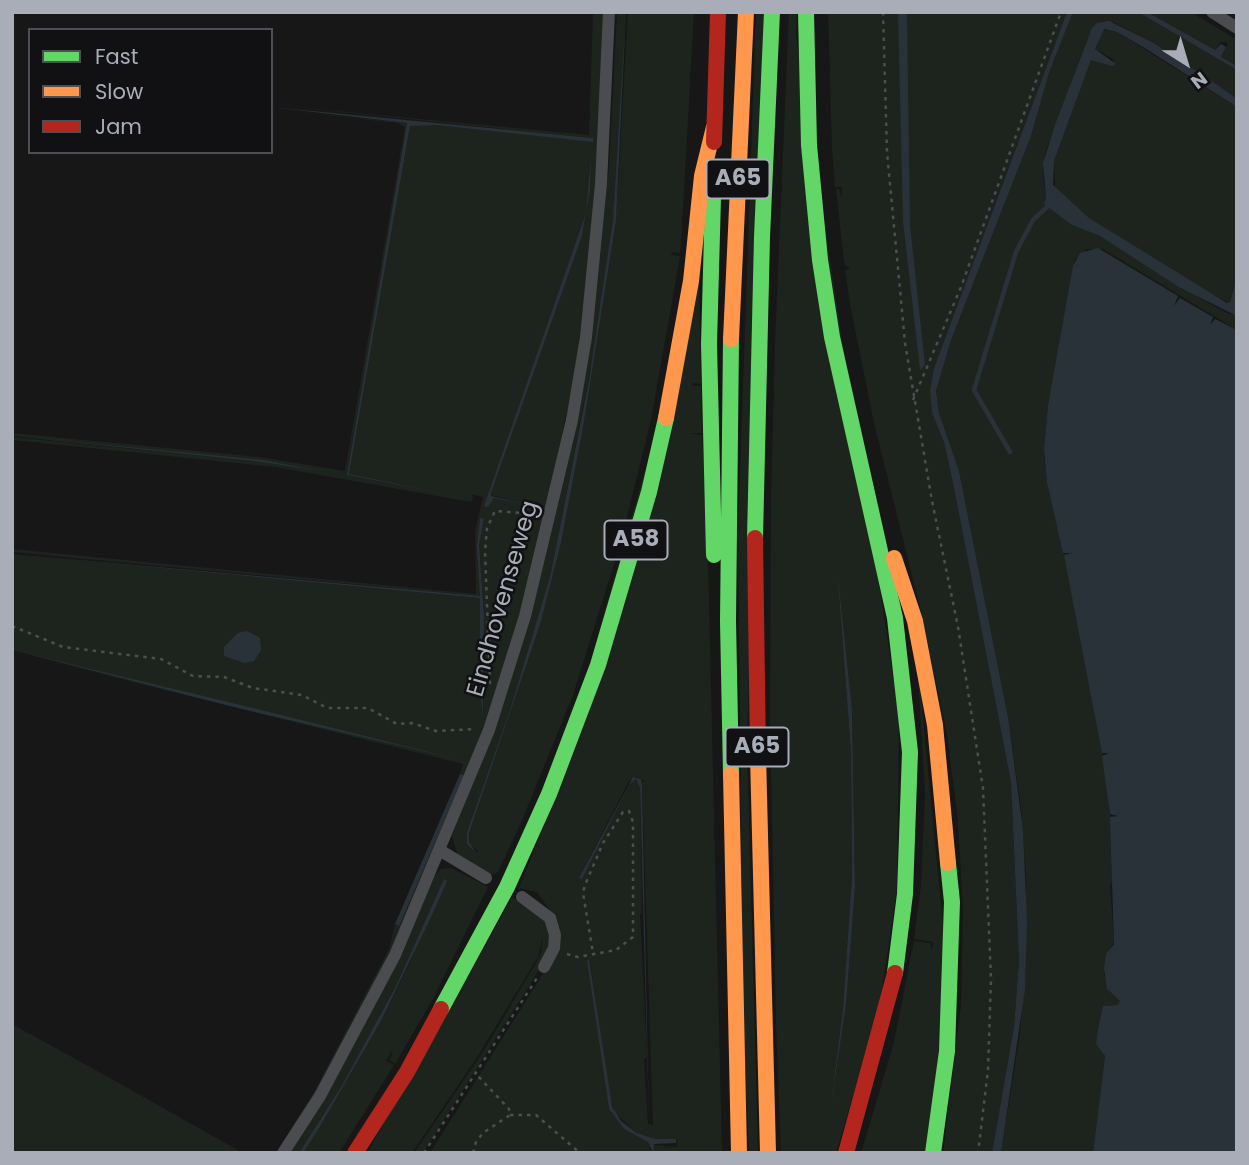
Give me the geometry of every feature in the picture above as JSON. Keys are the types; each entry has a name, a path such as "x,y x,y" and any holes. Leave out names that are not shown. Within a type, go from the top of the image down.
{"highway":[{"name":"A58","path":"718,12 709,344 714,558 728,621"},
{"name":"A65","path":"739,1153 728,621 731,345 746,12"},
{"name":"A65","path":"768,1153 754,595 762,237 772,12"},
{"path":"806,12 808,118 820,260 832,337 875,519 895,618 910,752 910,820 905,894 894,983 846,1153"},
{"name":"A58","path":"355,1153 414,1061 507,887 549,794 598,665 627,573 669,407 691,281 702,176 714,127"},
{"path":"875,519 901,573 915,621 934,725 947,824 952,902 950,996 941,1109 933,1153"}],"street":[{"name":"Eindhovenseweg","path":"283,1153 320,1096 395,955 441,851 489,730 525,616 550,515 586,337 601,184 609,12"},
{"path":"1212,12 1237,28"},
{"path":"441,851 486,878"},
{"path":"522,897 550,918 555,935 554,948 544,967"}],"path":[{"path":"883,12 887,152 895,252 913,400 958,627 983,788 991,979 988,1070 978,1153"},
{"path":"913,400 961,287 1061,12"},
{"path":"498,699 489,682 487,527 495,511 550,515"},
{"path":"12,626 63,647 160,659 193,676 224,677 253,688 302,695 327,708 368,708 397,724 412,723 436,731 466,728 489,730"},
{"path":"554,948 578,957 616,950 633,937 633,822 629,811 623,812 603,843 585,885 583,893 593,953"},
{"path":"424,1153 477,1075 544,967"},
{"path":"477,1075 509,1109 510,1115"},
{"path":"473,1153 475,1142 483,1133 510,1115 536,1115 580,1153"}],"shaded area":[{"path":"593,12 610,12 600,203 574,377 531,581 465,784 370,996 281,1153 276,1153 314,1092 389,949 395,924 399,925 463,775 460,774 463,764 12,652 464,761 12,650 12,554 480,598 484,715 484,616 479,550 480,596 12,552 12,549 476,594 475,531 483,497 471,494 473,498 471,502 275,467 12,440 12,437 232,459 12,436 12,433 259,457 345,471 405,127 397,123 273,109 407,123 347,475 472,499 349,474 410,126 419,123 568,139 593,138 273,105 589,135","holes":["586,214 582,236 491,493 539,507 494,498 488,506 484,506","257,461 283,464 326,472","484,519 479,544 479,523"]},
{"path":"617,12 626,12 619,149 600,320 550,577 510,710 467,832 467,844 475,853 478,851 470,845 469,833 540,625 561,543 583,428 616,221 628,12 694,12 681,244 680,253 672,252 671,255 680,256 651,420 620,545 573,695 523,818 498,872 492,875 459,859 452,836 513,669 593,309 609,168"},
{"path":"626,12 616,221 583,428 561,543 540,625 469,833 469,842 477,854 467,844 467,832 510,710 550,577 589,380 613,220"},
{"path":"756,12 765,12 747,747 758,1153 749,1153 743,1016 738,530"},
{"path":"789,12 797,12 796,35 899,716 897,889 879,1009 836,1153 781,1153 770,714 775,342","holes":["837,568 852,709 855,888 846,1005 830,1111 843,1011 852,875 851,753"]},
{"path":"828,12 1067,12 934,368 930,390 932,413 944,441 953,483 1011,782 1019,960 1014,1027 992,1153 943,1153 961,1005 963,912 958,820 947,734 919,603 874,423 851,309 845,271 850,267 845,266 844,261 836,189 839,189 842,198 842,187 835,187 832,149"},
{"path":"898,12 907,12 910,225 925,365 920,370 903,221"},
{"path":"1067,12 1073,12 1049,73 1031,136 951,340 936,391 939,413 959,471 1008,717 1023,830 1027,921 1025,989 1001,1153 992,1153 1014,1027 1019,960 1011,782 953,483 944,442 932,413 930,390 934,368"},
{"path":"1073,12 1138,12 1237,70 1237,99 1152,42 1113,22 1087,40 1045,153 1043,178 1046,198 1072,225 1100,236 1212,305 1229,314 1237,314 1237,330 1103,249 1087,249 1075,259 1048,405 1044,457 1050,496 1073,592 1105,768 1113,841 1114,879 1110,885 1114,942 1106,956 1104,974 1110,992 1120,1001 1117,1005 1104,1006 1098,1029 1096,1044 1105,1056 1093,1153 1001,1153 1020,1034 1026,966 1026,875 1021,807 1008,717 959,471 939,413 936,391 951,340 1031,136 1049,73"},
{"path":"1138,12 1147,12 1215,50 1221,44 1226,47 1221,57 1237,66 1237,70"},
{"path":"1147,12 1191,12 1237,40 1237,66 1221,57 1228,44 1226,42 1220,42 1215,50"},
{"path":"1109,21 1152,42 1216,84 1237,99 1237,107 1148,50 1117,32 1104,29 1095,49 1116,64 1112,66 1091,60 1054,161 1053,185 1089,218 1227,303 1230,302 1237,277 1235,315 1179,287 1100,236 1072,225 1044,204 1046,198 1043,163 1056,122 1092,28 1097,23"},
{"path":"1102,30 1117,32 1237,107 1237,277 1229,303 1191,283 1089,218 1055,188 1054,161 1091,60 1115,65 1113,59 1095,49"},
{"path":"273,107 593,138 593,142 436,125 410,126 349,474 472,499 347,475 407,123"},
{"path":"591,157 590,190 586,213"},
{"path":"586,213 582,236 491,493 491,496 539,507 494,498 488,507 484,506"},
{"path":"1098,248 1178,296 1174,306 1180,298 1213,317 1210,325 1215,319 1237,330 1237,1153 1093,1153 1105,1056 1096,1044 1098,1029 1103,1006 1117,1005 1120,1001 1107,989 1104,968 1106,954 1114,944 1110,817 1118,816 1110,814 1102,756 1109,753 1102,753 1064,555 1072,553 1063,553 1047,482 1044,450 1048,405 1073,266 1080,253"},
{"path":"699,281 701,384 693,383 692,386 701,386 702,433 689,433 702,435 707,519 722,1153 653,1153 653,1145 677,1147 677,1140 655,1139 637,1133 616,1114 609,1095 590,962 587,961 609,1109 624,1129 648,1142 651,1153 430,1153 551,961 555,918 537,892 519,888 543,828","holes":["637,777 645,781 642,782 653,1125 648,1124 644,1059 647,1057 640,915 640,788 636,779 629,785 582,879 579,878 629,781"]},
{"path":"12,436 263,460 326,472 255,461"},
{"path":"480,518 484,519 479,545 484,616 483,717 480,686 480,598 12,554 480,596 477,546"},
{"path":"837,567 852,709 855,888 846,1005 830,1112 843,1009 852,875 851,753"},
{"path":"247,631 260,638 261,650 254,661 244,663 224,656 224,647 238,633"},
{"path":"12,650 257,709 465,761 238,708"},
{"path":"917,657 947,967 928,1153 861,1153 894,1042 914,941 930,943 932,951 933,942 914,939 921,885 925,792"},
{"path":"460,774 464,775 399,926 395,924"},
{"path":"633,777 641,779 642,786 649,1124 640,788 636,779 629,785 582,879 579,878"},
{"path":"451,868 488,887 434,997 395,1064 389,1060 393,1053 391,1052 386,1061 394,1065 339,1153 303,1153 382,1019 409,965 444,880 396,986 341,1087 299,1153 289,1153 435,875 441,869"},
{"path":"444,879 447,881 432,915 382,1019 319,1128 303,1153 299,1153 341,1087 396,986"},
{"path":"512,898 530,905 550,927 548,954 423,1153 414,1153 483,1052 537,961 541,953 543,935 538,957 476,1059 412,1153 367,1153"},
{"path":"589,959 612,1106 621,1121 637,1133 655,1139 676,1139 676,1143 654,1144 653,1153 648,1142 624,1129 609,1109 587,961"},
{"path":"12,1024 117,1082 243,1153 12,1153"}],"waterway":[{"path":"1010,452 974,390 1016,252 1033,220 1047,207"}],"traffic: fast":[{"path":"755,538 762,237 772,12"},
{"path":"806,12 809,145 820,260 832,337 895,618 910,752 905,894 895,973"},
{"path":"713,197 709,344 714,555"},
{"path":"731,339 728,621 731,774"},
{"path":"441,1009 507,887 549,794 598,665 649,492 666,418"},
{"path":"933,1153 947,1051 952,902 948,863"}],"traffic: slow":[{"path":"731,339 746,12"},
{"path":"666,418 691,281 702,176 714,127"},
{"path":"894,558 915,621 935,725 948,863"},
{"path":"758,755 768,1153"},
{"path":"731,774 739,1153"}],"traffic: jam":[{"path":"714,142 718,12"},
{"path":"755,538 758,755"},
{"path":"846,1153 895,973"},
{"path":"355,1153 407,1072 441,1009"}]}
